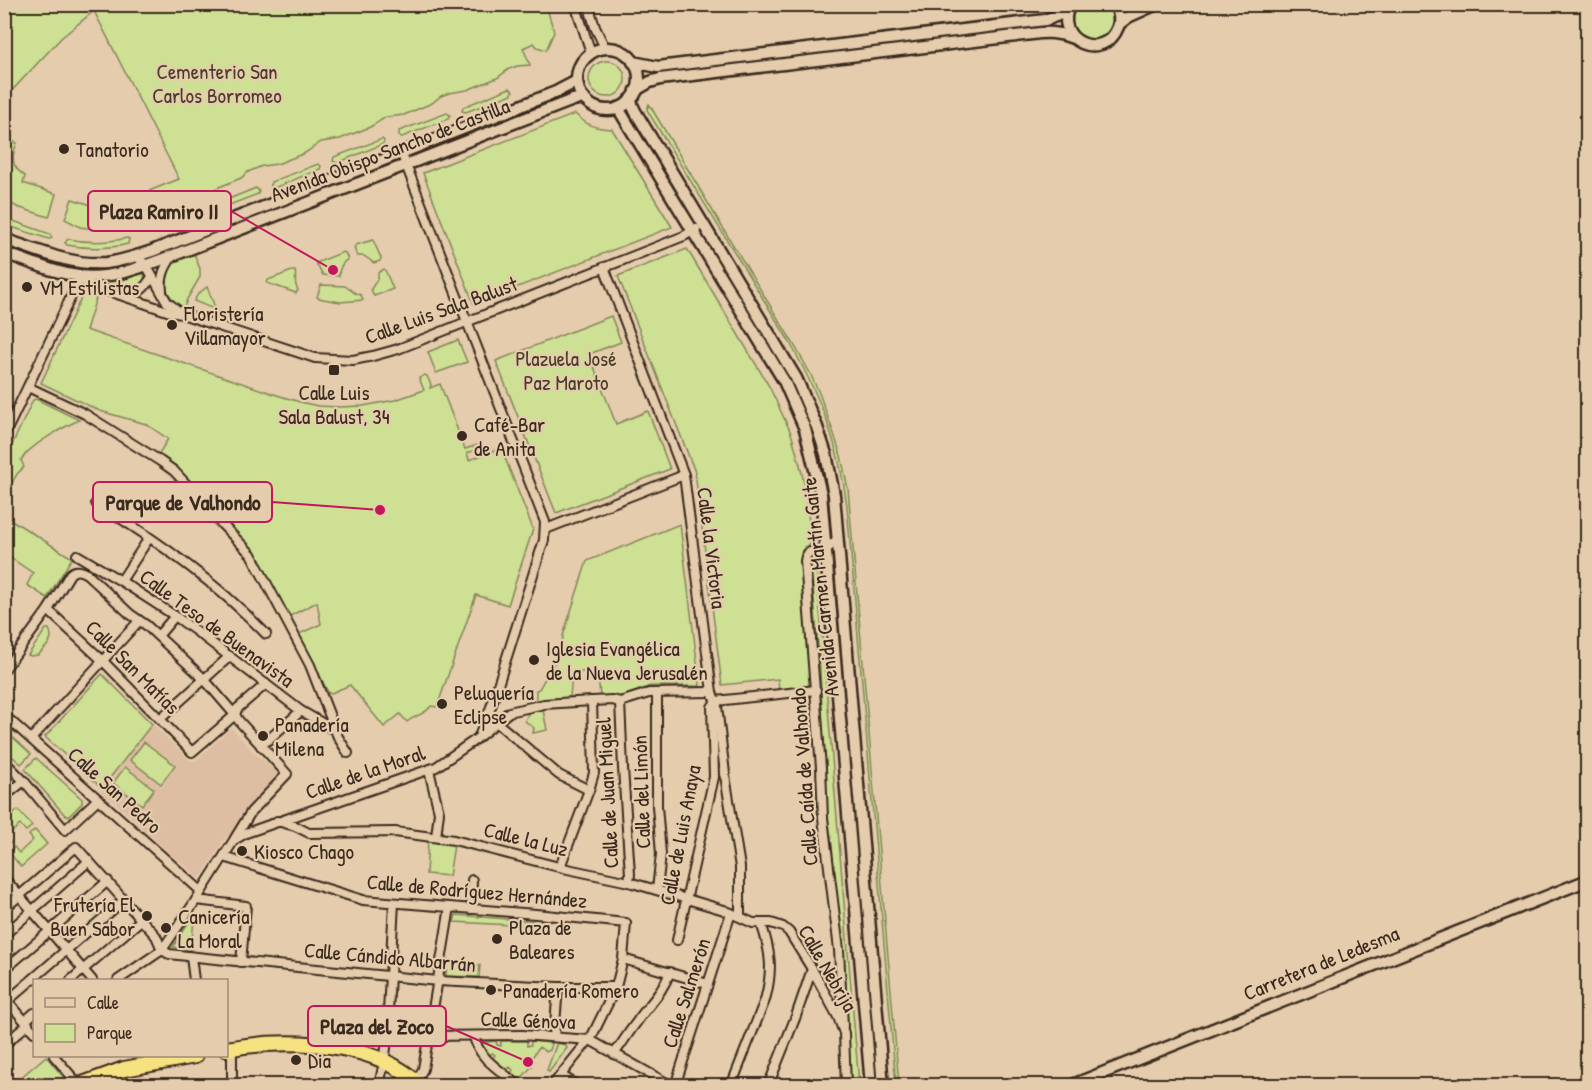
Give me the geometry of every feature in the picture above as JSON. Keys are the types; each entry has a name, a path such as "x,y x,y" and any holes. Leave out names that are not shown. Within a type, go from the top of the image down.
{"highway":[{"path":"229,1049 257,1044 329,1046 371,1056 402,1071 415,1083"},
{"path":"78,1085 102,1081 129,1068 190,1057"}],"main road":[{"path":"633,95 638,75 633,62 624,52 605,48 591,53 580,65 577,81 584,98 599,109 609,110 618,108 651,82 660,79 1047,32 1062,33 1083,45 1094,46 1106,42 1114,35 1119,24 1115,4"},
{"path":"1119,24 1128,17 1157,4"},
{"path":"633,62 658,67 1045,20 1068,8"},
{"path":"1068,8 1065,21 1073,38"},
{"name":"Avenida Obispo Sancho de Castilla","path":"4,239 74,261 103,263 136,256 556,92 577,81"},
{"name":"Avenida Carmen Martín Gaite","path":"633,95 635,111 796,378 826,454 834,495 838,538 883,1086"},
{"name":"Avenida Obispo Sancho de Castilla","path":"4,253 68,274 103,276 122,273 174,255 573,100 584,98"},
{"name":"Avenida Carmen Martín Gaite","path":"618,108 784,381 810,446 821,494 871,1086"},
{"name":"Carretera de Ledesma","path":"1070,1086 1584,881"}],"street":[{"path":"574,4 591,53"},
{"path":"588,4 605,48"},
{"path":"401,152 542,513 546,529 491,707 479,737"},
{"path":"693,232 698,227 700,219"},
{"name":"Calle Luis Sala Balust","path":"81,276 88,284 125,297 315,358 353,360 398,349 693,232"},
{"path":"162,295 162,278 165,267 174,255"},
{"name":"Calle Luis Sala Balust","path":"136,256 146,265 167,302 182,314"},
{"name":"Calle la Victoria","path":"604,267 684,475 712,692 716,701 740,867 740,916"},
{"path":"4,435 81,276"},
{"path":"125,297 137,294 152,277"},
{"path":"28,387 85,414 174,471 192,494 251,554 310,665 338,737 348,753"},
{"path":"546,529 684,475"},
{"path":"96,503 211,583 243,609 266,634"},
{"path":"121,581 149,538"},
{"name":"Calle Caída de Valhondo","path":"838,538 826,549 810,552 806,556 806,561 823,818 839,950 843,1033"},
{"name":"Calle Teso de Buenavista","path":"76,555 175,616 301,711 336,730"},
{"path":"4,670 48,610 70,574 74,571 83,571 204,679 235,714 238,721 287,774 251,813 162,950 121,979"},
{"path":"103,589 113,578"},
{"name":"Calle San Matías","path":"48,610 102,660 192,752 235,714"},
{"path":"158,636 175,616"},
{"path":"31,739 139,621"},
{"path":"160,719 230,656"},
{"path":"235,714 266,684"},
{"path":"716,701 816,690"},
{"name":"Calle de la Moral","path":"234,840 246,832 429,770 444,763 509,712 525,707 592,700 620,702 649,693 712,692"},
{"name":"Calle del Limón","path":"657,693 657,806 661,854 657,890"},
{"path":"560,867 594,772 592,700"},
{"name":"Calle de Luis Anaya","path":"677,940 714,777 712,709 716,701"},
{"name":"Calle de Juan Miguel","path":"620,702 629,882"},
{"path":"491,707 495,718 559,775 589,790"},
{"path":"261,746 301,711"},
{"name":"Calle San Pedro","path":"4,715 201,891"},
{"path":"4,761 65,830 98,799"},
{"path":"429,770 439,812 436,837"},
{"path":"4,797 24,781"},
{"name":"Calle de la Moral","path":"295,826 295,819 298,815"},
{"name":"Calle la Luz","path":"277,821 309,833 395,832 436,837 489,848 629,882 687,898 740,916 753,923 761,923"},
{"path":"4,909 76,847 156,936 162,950"},
{"name":"Calle de Rodríguez Hernández","path":"224,857 363,900 626,923 623,959"},
{"path":"4,935 89,861"},
{"path":"4,878 91,979"},
{"path":"471,909 472,880"},
{"path":"4,970 108,881"},
{"path":"33,1031 6,1001 124,900"},
{"path":"196,900 246,906 241,962"},
{"path":"379,1086 384,1062 394,903"},
{"path":"415,1083 423,1070 450,908"},
{"name":"Calle Salmerón","path":"674,1086 731,913"},
{"path":"73,979 141,920"},
{"path":"731,1086 768,988 771,961 761,923"},
{"name":"Calle Nebrija","path":"761,923 771,923 789,932 838,1017 843,1033 846,1086"},
{"name":"Calle Cándido Albarrán","path":"162,950 169,954 190,957 438,981 558,987 616,987"},
{"path":"190,957 194,979"},
{"path":"552,1086 590,1041 616,987 623,959 708,984"},
{"path":"768,1086 812,969"},
{"path":"614,1054 631,1032 634,1024 661,992 670,972"},
{"path":"554,1037 558,987"},
{"path":"4,1045 33,1014"},
{"name":"Calle Génova","path":"429,1036 522,1035 590,1041"},
{"path":"474,1036 477,1048 482,1055 519,1086"},
{"path":"590,1041 674,1086"},
{"path":"229,1049 229,1085"},
{"path":"55,1057 78,1085"},
{"path":"561,1075 578,1086"}],"shaded area":[{"path":"152,724 191,761 195,761 232,728 255,754 277,772 274,781 247,808 202,876 198,878 100,791"}],"green space":[{"name":"Cementerio San Carlos Borromeo","path":"5,4 546,5 554,32 546,50 537,47 534,43 523,48 530,65 509,69 497,78 467,90 441,96 432,103 404,115 386,117 370,127 340,139 321,142 305,153 277,164 262,166 212,190 185,196 177,204 148,215 132,216 116,225 94,229 80,227 65,219 72,199 104,209 179,179 94,11 61,38 5,98"},
{"path":"1077,5 1106,5 1112,17 1108,32 1093,39 1077,34 1072,27 1072,17"},
{"path":"607,61 620,66 625,79 620,92 607,97 594,92 589,79 594,66"},
{"path":"510,88 513,91 512,94 466,112 462,111 463,107"},
{"path":"555,98 556,100 415,155 414,153"},
{"path":"649,104 810,373 841,456 848,489 899,1085 896,1085 847,506 839,461 827,420 789,341 647,110"},
{"path":"447,113 450,115 448,119 402,137 399,136 399,131"},
{"path":"575,114 592,126 612,129 672,227 474,304 423,173"},
{"path":"4,138 17,143 14,161 17,169 25,176 23,183 56,194 49,217 17,207 5,199"},
{"path":"382,139 383,144 337,163 333,161 334,157"},
{"path":"318,164 321,166 320,169 274,188 270,186 271,182"},
{"path":"384,165 385,167 200,239 199,237"},
{"path":"256,188 259,191 258,194 211,212 208,211 209,207"},
{"path":"5,218 50,234 52,238 5,225"},
{"path":"68,239 97,242 129,239 128,244 105,248 82,247 65,243"},
{"path":"373,240 381,258 380,261 374,263 364,256 357,256 354,248 356,245"},
{"path":"687,249 769,386 791,433 806,492 811,544 806,546 801,553 812,686 779,690 778,679 722,685 695,472 618,276"},
{"path":"343,252 348,259 341,266 339,276 323,275 316,263"},
{"path":"194,253 200,269 200,277 184,308 177,304 168,293 167,273 176,261"},
{"path":"384,269 393,289 374,296 371,289 378,278 378,273"},
{"path":"295,271 298,290 296,293 267,283 268,280"},
{"path":"144,273 141,285 129,291 117,290 95,281 125,279"},
{"path":"321,285 345,286 361,295 363,300 340,302 318,298"},
{"path":"207,287 216,310 194,301 198,294"},
{"path":"83,294 96,298 86,330 300,402 338,407 363,406 395,400 424,390 419,378 425,375 431,385 430,388 440,384 465,449 478,445 479,449 467,453 469,460 501,448 533,529 508,605 476,595 437,707 431,706 407,722 400,714 384,727 350,685 329,694 299,634 321,624 317,602 288,617 254,554 195,493 179,471 158,455 168,439 146,424 100,411 41,383"},
{"name":"Plazuela José Paz Maroto","path":"611,316 621,342 589,354 616,424 648,411 670,469 556,513 496,361"},
{"path":"458,340 467,362 436,373 428,352"},
{"path":"776,353 798,394 814,435 825,477 832,523 828,523 823,483 812,438 773,354"},
{"path":"36,399 79,420 47,437 25,454 21,460 24,467 17,474 5,496 5,460 33,400"},
{"path":"5,516 72,558 47,598 27,585 33,573 5,554"},
{"path":"680,524 700,686 650,686 624,696 600,697 599,685 591,671 572,673 570,697 536,701 536,690 539,689 561,651 563,636 587,561"},
{"path":"835,558 848,722 845,722 832,559"},
{"path":"813,561 816,563 859,1085 851,1085 844,955 827,806 820,670 811,563"},
{"path":"46,629 49,629 51,633 49,643 38,655 28,655"},
{"path":"102,674 152,724 102,788 45,737"},
{"path":"543,710 547,730 533,733 534,728 525,721 529,712"},
{"path":"849,729 864,914 861,914 846,730"},
{"path":"5,730 31,754 21,764 5,750"},
{"path":"144,742 175,765 161,784 130,760"},
{"path":"36,758 82,799 82,803 69,816 64,814 25,769"},
{"path":"125,767 154,789 142,805 113,783"},
{"path":"18,810 32,826 26,831 20,825 6,837 11,843 5,848 5,822"},
{"path":"35,830 47,844 21,867 9,852 14,847 19,853 33,840 29,835"},
{"path":"428,841 454,845 449,876 426,874"},
{"path":"456,915 533,921 532,926 454,922"},
{"path":"191,918 194,919 191,950 173,947"},
{"path":"862,921 864,921 878,1085 875,1085"},
{"path":"447,963 480,965 479,977 446,976"},
{"path":"496,1041 497,1045 501,1046 501,1041 527,1041 527,1046 531,1045 531,1041 552,1043 550,1050 546,1052 539,1047 527,1065 532,1066 520,1080 511,1073 513,1070 510,1067 507,1070 493,1058 495,1055 492,1053 490,1055 480,1043"},
{"path":"557,1043 567,1048 549,1072 547,1070"},
{"path":"45,1057 64,1078 46,1085 12,1085"}],"place":[{"name":"Tanatorio","path":"64,149"},
{"name":"Plaza Ramiro II","path":"333,270"},
{"name":"VM Estilistas","path":"27,287"},
{"name":"Floristería Villamayor","path":"172,325"},
{"name":"Calle Luis Sala Balust, 34","path":"334,370"},
{"name":"Café-Bar de Anita","path":"462,436"},
{"name":"Parque de Valhondo","path":"380,510"},
{"name":"Iglesia Evangélica de la Nueva Jerusalén","path":"534,660"},
{"name":"Peluquería Eclipse","path":"442,704"},
{"name":"Panadería Milena","path":"263,736"},
{"name":"Kiosco Chago","path":"242,851"},
{"name":"Frutería El Buen Sabor","path":"147,916"},
{"name":"Canicería La Moral","path":"166,928"},
{"name":"Plaza de Baleares","path":"497,939"},
{"name":"Panadería Romero","path":"491,990"},
{"name":"Dia","path":"296,1060"},
{"name":"Plaza del Zoco","path":"528,1062"}]}
